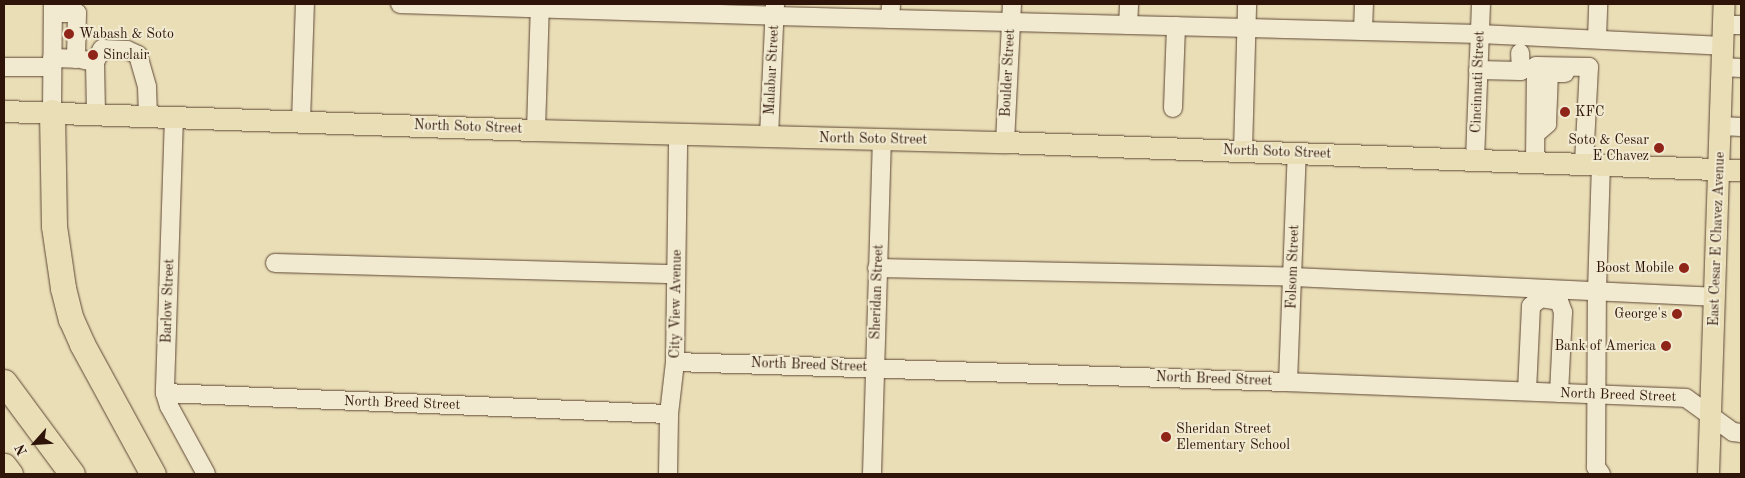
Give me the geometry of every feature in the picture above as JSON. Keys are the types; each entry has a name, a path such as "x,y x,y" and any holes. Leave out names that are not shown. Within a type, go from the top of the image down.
{"highway":[{"path":"52,112 54,226 63,288 71,319 82,344 153,474"},
{"path":"4,382 80,474"},
{"path":"20,401 72,474"},
{"path":"4,466 10,474"}],"main road":[{"name":"East Cesar E Chavez Avenue","path":"1708,474 1720,169 1731,126 1732,67 1723,46 1730,18"},
{"name":"North Soto Street","path":"4,112 52,112 536,130 1005,142 1741,170"}],"street":[{"path":"301,122 305,4"},
{"path":"400,4 891,11 1011,22 1480,34 1723,46"},
{"name":"Boulder Street","path":"1005,142 1012,4"},
{"path":"1128,25 1129,4"},
{"path":"1242,151 1247,4"},
{"path":"1363,31 1364,4"},
{"name":"Cincinnati Street","path":"1475,160 1481,4"},
{"path":"1597,39 1598,4"},
{"path":"536,130 540,6"},
{"path":"52,112 53,8 77,13 76,59"},
{"name":"Malabar Street","path":"769,136 775,10"},
{"path":"1173,108 1176,26"},
{"path":"96,114 95,62 102,50 127,50 138,55 147,87 148,116"},
{"path":"1478,70 1520,71 1520,53"},
{"path":"4,67 76,59 95,62"},
{"path":"1535,162 1536,66 1589,67 1597,291 1596,394 1598,471"},
{"name":"Barlow Street","path":"174,117 165,393 169,406 206,474"},
{"name":"City View Avenue","path":"668,474 669,414 675,362 678,134"},
{"name":"Sheridan Street","path":"872,474 882,140"},
{"name":"Folsom Street","path":"1288,382 1297,152"},
{"path":"275,263 676,274"},
{"path":"877,268 1292,277 1715,296"},
{"path":"1527,391 1531,306 1541,298 1559,301 1563,312 1559,393"},
{"name":"North Breed Street","path":"675,362 874,367 1686,398 1733,432 1741,432"},
{"name":"North Breed Street","path":"165,393 669,414"}],"place":[{"name":"Wabash & Soto","path":"69,34"},
{"name":"Sinclair","path":"93,55"},
{"name":"KFC","path":"1565,112"},
{"name":"Soto & Cesar E Chavez","path":"1659,148"},
{"name":"Boost Mobile","path":"1684,268"},
{"name":"George's","path":"1677,314"},
{"name":"Bank of America","path":"1666,346"},
{"name":"Sheridan Street Elementary School","path":"1166,437"}]}
